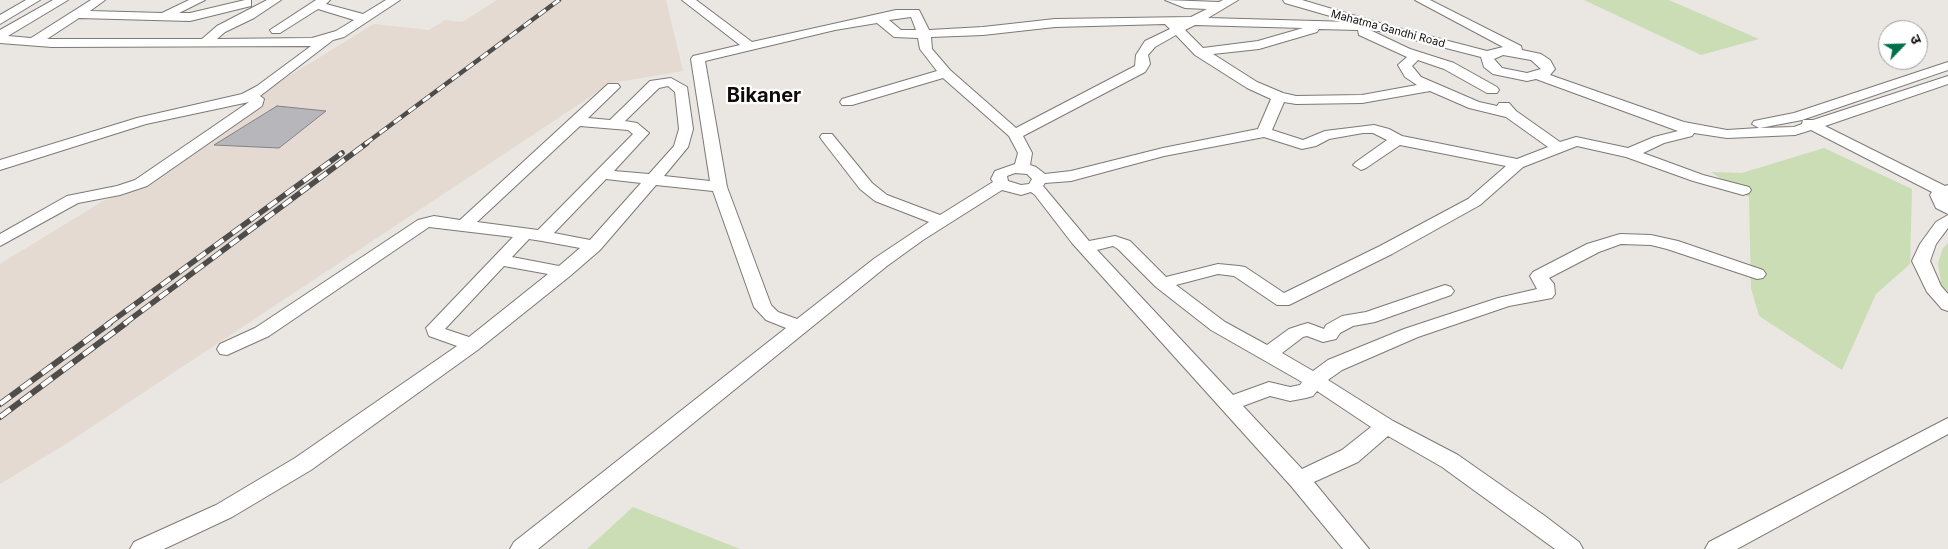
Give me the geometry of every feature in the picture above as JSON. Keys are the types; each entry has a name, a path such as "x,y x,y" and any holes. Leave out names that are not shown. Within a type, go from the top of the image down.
{"street":[{"path":"33,42 99,0"},
{"path":"161,17 198,0"},
{"path":"207,41 221,29 275,0"},
{"path":"0,165 142,121 247,97 262,90 328,38 365,19 391,0"},
{"path":"688,0 749,46"},
{"path":"915,14 919,6 918,0"},
{"path":"1171,0 1190,5 1226,3"},
{"name":"Mahatma Gandhi Road","path":"1288,0 1491,61 1519,76 1543,72"},
{"path":"1421,0 1502,43 1545,63 1543,72"},
{"path":"76,14 161,17 196,16 243,1 262,8"},
{"path":"0,20 30,2 57,3"},
{"path":"276,30 320,2 365,19"},
{"path":"0,37 57,3"},
{"path":"1015,134 1140,69 1143,64 1142,55 1150,44 1226,3"},
{"path":"800,326 772,316 763,307 719,188 698,59 836,26 880,19 896,14 915,14"},
{"path":"915,14 924,34 926,49 945,73 1015,134 1025,153 1022,168"},
{"path":"880,19 898,34 983,32 1055,23 1168,20 1379,27"},
{"path":"1168,20 1200,52 1252,85 1279,97 1296,100 1362,98 1430,87"},
{"path":"1200,52 1259,45 1308,32 1317,26"},
{"path":"1343,27 1371,35 1415,56 1450,66 1492,90 1512,114 1558,147"},
{"path":"0,37 33,42 207,41 300,43 328,38"},
{"path":"0,49 15,40"},
{"path":"1492,90 1490,83 1491,61 1503,51 1530,55"},
{"path":"1415,56 1405,65 1416,80 1474,105 1512,114"},
{"path":"1543,72 1636,104 1698,121 1749,125 1769,124 1797,117 1948,66"},
{"path":"1543,72 1681,126 1706,132 1750,134 1795,132 1814,127 1948,80"},
{"path":"847,102 945,73"},
{"path":"142,549 224,511 303,464 472,345 594,246 654,180 681,147 685,138 682,90 670,82 655,84 614,124"},
{"path":"464,224 613,87"},
{"path":"0,241 73,199 132,186 153,176 257,103 257,99 247,97"},
{"path":"1264,132 1279,97"},
{"path":"1797,117 1945,190 1938,195 1942,205 1948,209"},
{"path":"472,345 436,332 435,328 500,260 534,234 604,174 642,133 632,126 576,121"},
{"path":"1630,153 1659,140 1687,133 1681,126"},
{"path":"1357,549 1300,480 1078,239 1041,192 1037,183 1038,174 1031,170 1013,168 1000,174 998,179 1002,184 1021,190 1037,183 1072,176 1138,158 1241,140 1264,132 1302,145 1312,144 1325,135 1362,129 1384,132 1397,140 1518,164"},
{"path":"827,137 866,186 881,198 942,221"},
{"path":"1361,165 1397,140"},
{"path":"1162,283 1218,269 1239,271 1283,301 1386,250 1474,202 1518,164 1576,141 1630,153 1689,175 1743,190"},
{"path":"604,174 719,188"},
{"path":"522,549 881,262 1002,184"},
{"path":"1948,220 1942,224 1928,244 1921,261 1933,288 1948,305"},
{"path":"227,349 262,332 417,226 434,221 534,234 594,246"},
{"path":"1229,404 1269,389 1290,394 1306,391 1314,380 1335,365 1411,333 1504,302 1546,294 1545,284 1539,276 1594,248 1620,238 1637,241 1651,240 1672,245 1757,274"},
{"path":"1086,246 1115,241 1124,245 1162,283 1218,326 1314,380 1386,426 1450,461 1537,522 1571,549"},
{"path":"500,260 564,272"},
{"path":"1268,354 1296,333 1308,329 1323,336 1329,335 1333,329 1350,320 1368,318 1444,292"},
{"path":"1717,549 1948,425"},
{"path":"1300,480 1350,456 1386,426"}],"shaded area":[{"path":"497,0 666,0 683,71 611,83 69,442 0,484 0,264 103,201 151,184 254,108 240,106 374,24 429,30 445,20 462,22"}],"green space":[{"path":"1584,0 1669,0 1759,39 1701,55"},
{"path":"1824,148 1912,189 1910,264 1876,294 1842,370 1759,316 1751,288 1749,197 1711,172 1742,173"},
{"path":"1948,243 1948,296 1942,290 1938,263 1943,248"},
{"path":"633,507 740,549 587,549"}],"building":[{"path":"277,106 326,111 279,148 214,145"}],"railway":[{"path":"365,144 559,0"},
{"path":"124,324 367,143"},
{"path":"108,324 342,153"},
{"path":"0,404 110,323"},
{"path":"0,417 126,323"}],"district":[{"name":"Bikaner","path":"764,96"}]}
